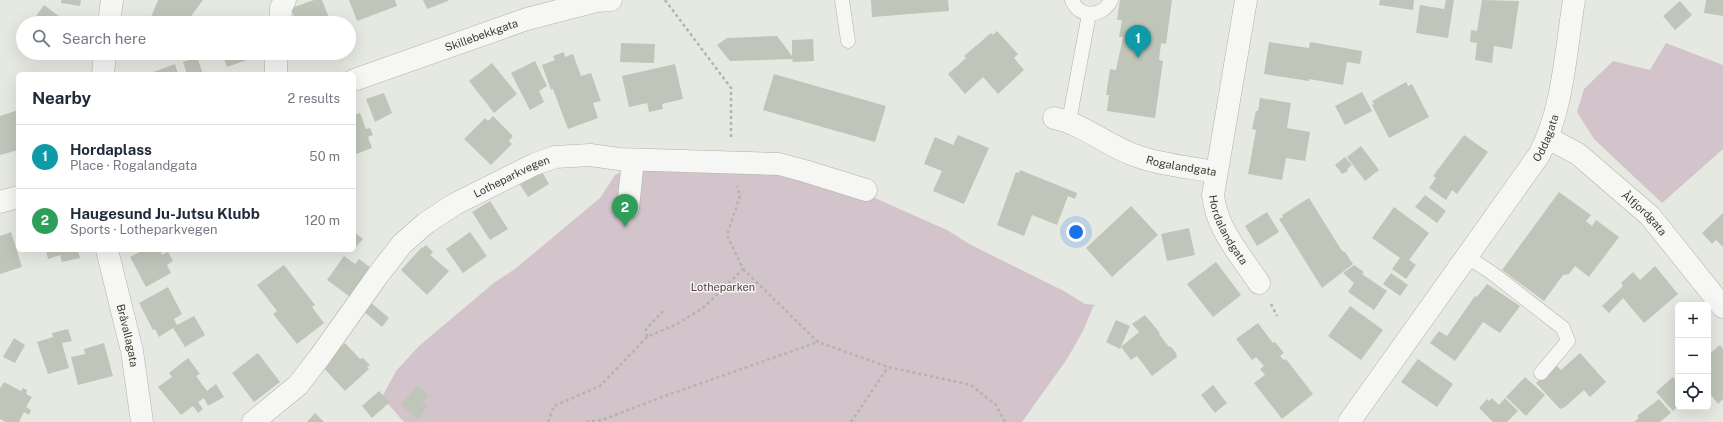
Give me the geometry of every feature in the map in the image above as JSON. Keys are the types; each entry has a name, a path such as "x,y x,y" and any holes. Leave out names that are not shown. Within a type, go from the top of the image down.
{"street":[{"path":"110,16 112,0"},
{"path":"281,16 284,0"},
{"name":"Skillebekkgata","path":"356,79 527,19 596,2 612,0"},
{"name":"Rogalandgata","path":"1061,119 1107,143 1135,155 1216,172 1246,0"},
{"name":"Oddagata","path":"1354,420 1466,256 1539,155 1548,138 1557,109 1574,0"},
{"path":"103,72 104,60"},
{"path":"276,60 276,72"},
{"name":"Ålfjordgata","path":"1548,138 1578,154 1650,216 1723,307"},
{"name":"Lotheparkvegen","path":"253,422 298,385 402,244 426,223 455,204 535,164 555,157 590,155 633,160 779,164 805,170 866,190"},
{"path":"628,208 633,160"},
{"name":"Hordalandgata","path":"1216,172 1213,195 1214,208 1218,221 1259,283"},
{"path":"0,202 16,198"},
{"name":"Bråvallagata","path":"107,252 132,351 142,422"}],"lane":[{"path":"842,0 848,41"},
{"path":"1072,0 1076,8 1089,14 1103,11 1111,0"},
{"path":"1061,119 1089,14"},
{"path":"1466,256 1492,273 1563,328 1568,341 1541,373"}],"path":[{"path":"665,0 731,88 731,162 740,196 727,235 743,269 818,342 888,367 971,385 996,405 1005,422"},
{"path":"548,422 554,406 600,386 648,337 677,324 703,308 743,269"},
{"path":"648,337 646,329 663,311"},
{"path":"586,422 602,420 662,396 818,342"},
{"path":"850,422 888,367"}],"green space":[{"path":"1666,43 1723,65 1723,149 1662,203 1594,139 1577,112 1584,89 1613,61 1650,70"},
{"name":"Lotheparken","path":"720,151 780,156 947,230 971,245 1064,291 1085,304 1096,305 1093,307 1083,331 1067,359 1022,422 404,422 382,397 396,371 419,346 495,282 515,269 600,198 615,175 635,163"}],"building":[{"path":"61,0 81,0 80,6 61,3"},
{"path":"158,0 203,0 191,16 151,16"},
{"path":"314,0 322,0 328,16 294,16 291,8"},
{"path":"349,0 395,0 397,6 357,21"},
{"path":"423,0 448,0 448,1 427,9"},
{"path":"871,0 948,0 949,11 872,17"},
{"path":"1120,0 1172,0 1166,44 1161,43 1159,60 1163,61 1155,118 1107,111 1109,95 1106,95 1110,69 1116,70 1123,37 1119,37 1122,20 1117,20"},
{"path":"1380,0 1414,0 1413,10 1379,5"},
{"path":"1446,0 1454,0 1448,38 1416,33 1420,5 1444,9"},
{"path":"1482,0 1519,1 1512,49 1494,46 1492,63 1475,60 1477,43 1470,42 1471,30 1477,31"},
{"path":"1706,0 1723,0 1723,16 1704,13"},
{"path":"1680,1 1692,15 1675,30 1663,16"},
{"path":"44,5 59,16 36,16"},
{"path":"997,31 1018,54 1014,58 1024,70 998,94 983,77 965,94 948,74 966,58 964,56 991,33 993,35"},
{"path":"777,36 792,56 792,40 813,39 814,61 793,62 792,59 730,61 717,45 727,38"},
{"path":"1269,42 1309,48 1310,42 1362,51 1360,64 1347,62 1343,85 1309,79 1309,81 1264,74"},
{"path":"621,43 655,44 654,63 620,62"},
{"path":"564,52 565,57 573,54 581,76 591,73 601,101 593,103 598,118 568,129 542,65 555,60 553,56"},
{"path":"189,60 198,60 202,72 186,72 183,62"},
{"path":"224,60 247,60 227,67"},
{"path":"535,61 547,86 539,91 544,102 530,110 511,73"},
{"path":"492,63 517,94 494,113 469,81"},
{"path":"175,64 177,72 153,72"},
{"path":"675,64 683,99 662,104 663,109 649,112 647,103 629,107 622,76"},
{"path":"774,74 886,106 875,142 763,110"},
{"path":"1406,82 1408,86 1412,84 1429,117 1389,138 1372,105 1374,104 1372,101"},
{"path":"1362,92 1372,111 1345,125 1335,106"},
{"path":"384,93 392,113 375,122 366,99"},
{"path":"1260,98 1291,103 1287,128 1310,132 1305,161 1286,158 1282,180 1248,174 1256,130 1252,129 1256,111 1258,111"},
{"path":"16,111 16,151 0,155 0,116"},
{"path":"360,113 366,129 370,128 373,135 368,137 372,148 356,154 356,114"},
{"path":"493,116 513,136 509,141 512,144 491,165 464,139 485,118 488,121"},
{"path":"958,135 989,148 964,204 933,191 942,171 924,164 935,137 953,145"},
{"path":"1464,135 1488,152 1457,194 1452,190 1446,200 1429,188 1436,178 1433,176"},
{"path":"1361,146 1379,170 1365,181 1347,157"},
{"path":"1345,157 1352,165 1347,169 1348,171 1342,174 1335,165"},
{"path":"541,170 549,184 528,197 519,183"},
{"path":"1020,170 1077,193 1075,199 1068,196 1057,225 1032,215 1024,236 997,225 1016,172 1019,173"},
{"path":"1559,192 1591,215 1586,221 1592,226 1596,220 1619,237 1589,277 1575,266 1569,274 1563,275 1544,301 1502,270"},
{"path":"1425,195 1446,211 1437,223 1415,207"},
{"path":"1309,198 1342,251 1345,252 1353,264 1322,288 1279,219 1283,217 1282,215"},
{"path":"490,201 508,229 490,240 472,212"},
{"path":"1131,206 1158,235 1112,277 1086,248"},
{"path":"1394,207 1429,233 1409,260 1416,265 1406,279 1392,269 1400,258 1372,238"},
{"path":"1267,212 1279,232 1257,246 1245,226"},
{"path":"1723,213 1723,247 1716,240 1712,244 1702,233"},
{"path":"1189,228 1195,255 1167,261 1161,234"},
{"path":"11,232 16,252 22,267 0,274 0,236"},
{"path":"470,232 487,256 463,273 446,249"},
{"path":"356,234 363,239 356,247"},
{"path":"426,245 433,252 430,255 449,271 427,295 401,270 422,247 423,248"},
{"path":"46,252 78,252 80,258 62,262 60,255 48,259"},
{"path":"139,252 162,252 161,253 162,255 168,252 173,261 167,265 171,273 146,287 130,257"},
{"path":"344,256 355,264 359,259 371,268 353,299 327,280"},
{"path":"1216,262 1241,295 1213,317 1187,284"},
{"path":"284,265 315,305 312,307 324,323 297,344 273,314 277,311 257,285"},
{"path":"1354,265 1364,272 1362,274 1387,291 1374,310 1348,292 1354,283 1343,273"},
{"path":"1655,266 1678,294 1644,323 1623,298 1609,313 1602,306 1623,286 1621,283 1633,272 1640,280"},
{"path":"1391,273 1408,285 1400,296 1383,284"},
{"path":"1487,284 1520,306 1500,333 1483,322 1455,361 1430,343 1439,331 1447,336 1475,296 1477,297"},
{"path":"168,287 182,314 174,319 177,325 194,316 205,335 185,347 173,328 159,337 155,329 153,330 139,303"},
{"path":"369,301 389,318 382,327 362,310"},
{"path":"1350,306 1383,330 1361,360 1328,336"},
{"path":"1145,315 1169,347 1170,346 1177,354 1177,357 1152,376 1137,356 1131,360 1121,347 1139,332 1132,324"},
{"path":"1116,320 1130,326 1120,349 1106,342"},
{"path":"1258,323 1273,343 1275,342 1284,353 1280,356 1284,360 1286,359 1313,394 1282,419 1254,383 1265,375 1260,369 1264,366 1256,357 1252,360 1236,339"},
{"path":"68,329 72,341 62,343 69,368 48,374 37,342 53,337 52,333"},
{"path":"14,338 25,345 15,363 3,357"},
{"path":"104,343 113,376 78,385 71,357 85,354 84,349"},
{"path":"345,343 360,359 363,358 370,365 367,367 369,369 345,391 321,365"},
{"path":"1720,345 1723,349 1723,399 1718,404 1711,395 1711,352"},
{"path":"258,353 280,382 254,402 232,373"},
{"path":"1580,353 1606,382 1590,397 1584,390 1565,407 1560,409 1536,383 1556,365 1561,370"},
{"path":"188,358 200,374 196,376 207,391 216,384 224,397 208,406 204,398 198,402 203,409 198,413 193,406 181,415 158,387 172,377 169,373"},
{"path":"1418,359 1453,384 1437,407 1401,382"},
{"path":"1525,377 1545,395 1526,416 1506,397"},
{"path":"1673,377 1675,379 1675,409 1673,411 1656,392"},
{"path":"4,382 21,391 23,388 27,390 26,394 32,397 26,407 31,410 29,415 24,412 19,422 6,422 0,419 0,388"},
{"path":"417,385 429,395 422,403 427,407 417,419 401,405"},
{"path":"1213,385 1227,403 1215,413 1201,395"},
{"path":"379,391 390,402 372,418 362,406"},
{"path":"1492,398 1499,405 1505,398 1518,411 1507,422 1493,422 1479,408 1487,399 1489,401"},
{"path":"1659,399 1671,413 1660,422 1634,422 1639,418 1637,416"},
{"path":"315,413 324,422 307,422"}],"place":[{"name":"Hordaplass","path":"1138,58"},
{"name":"Haugesund Ju-Jutsu Klubb","path":"625,227"}]}
